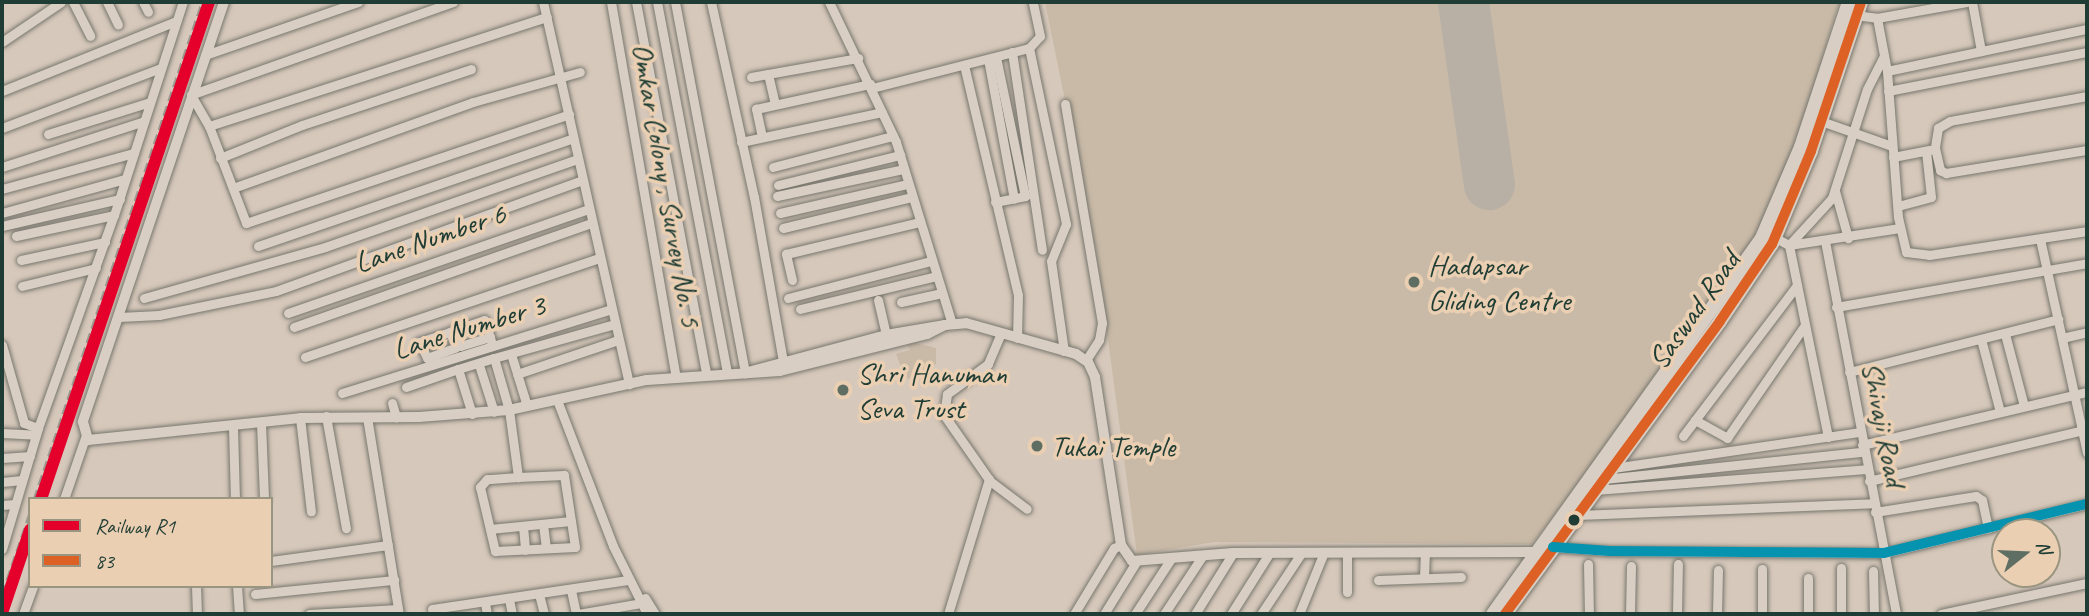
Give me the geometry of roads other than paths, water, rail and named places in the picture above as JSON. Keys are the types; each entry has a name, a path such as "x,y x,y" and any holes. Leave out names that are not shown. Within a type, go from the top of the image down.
{"highway":[{"name":"Saswad Road","path":"1505,614 1720,321 1770,235 1821,121 1853,7"},
{"name":"Saswad Road","path":"1493,614 1770,235 1853,7"}],"street":[{"path":"2,42 61,2"},
{"path":"73,2 90,36"},
{"path":"107,2 118,25"},
{"path":"143,2 148,12"},
{"path":"2,549 37,432 120,200 183,2"},
{"path":"65,497 85,438 83,422 191,95 225,2"},
{"path":"205,55 358,2"},
{"path":"191,95 453,2"},
{"path":"542,2 629,384"},
{"name":"Omkar Colony , Survey No. 5","path":"611,2 676,377"},
{"path":"636,2 706,374"},
{"path":"657,2 727,373"},
{"path":"675,2 747,372"},
{"path":"711,2 741,142 783,366"},
{"path":"829,2 893,136 942,293 949,324"},
{"path":"762,137 756,108 871,86 1029,48 1040,36 1033,2"},
{"path":"1853,7 1877,18 1969,2 1981,51"},
{"path":"209,126 547,16"},
{"path":"1877,18 1887,71 1900,228 1906,252 1914,256 2087,231"},
{"path":"2,91 176,21"},
{"path":"1887,71 2087,29"},
{"path":"1029,48 1066,224 1051,261 1064,351"},
{"path":"1012,52 1042,250"},
{"path":"1888,90 2087,52"},
{"path":"992,57 1025,196 995,202"},
{"path":"1789,245 1832,198 1853,131 1884,57"},
{"path":"751,77 858,58"},
{"path":"964,65 1018,295 1017,338"},
{"path":"2,128 161,68"},
{"path":"220,159 302,125 471,69"},
{"path":"233,188 559,75 580,72"},
{"path":"768,74 775,104"},
{"path":"191,95 209,126 246,223 569,114"},
{"path":"1899,206 1931,197 1931,150 1943,123 2087,96"},
{"path":"48,134 150,102"},
{"path":"1065,104 1102,323 1099,340 1086,360"},
{"path":"741,142 882,112"},
{"path":"2,167 144,121"},
{"path":"1821,121 1892,146"},
{"path":"773,167 893,136"},
{"path":"258,246 573,138"},
{"path":"1893,156 1931,150"},
{"path":"1931,150 1940,170 1946,173 2087,150"},
{"path":"2,190 134,153"},
{"path":"778,185 900,155"},
{"path":"144,298 325,247 578,159"},
{"path":"777,197 904,169"},
{"path":"2,213 125,179"},
{"path":"118,317 159,315 276,290 582,180"},
{"path":"780,213 908,184"},
{"path":"1834,189 1848,238"},
{"path":"783,228 912,197"},
{"path":"2,226 120,200"},
{"name":"Lane Number 6","path":"288,313 588,209"},
{"path":"16,236 114,215"},
{"path":"792,280 786,254 919,222"},
{"path":"294,327 591,223"},
{"path":"1770,235 1789,245 1900,228"},
{"path":"2040,239 2087,453"},
{"name":"Shivaji Road","path":"1825,241 1866,469 1896,614"},
{"path":"21,260 105,242"},
{"path":"1789,245 1828,437"},
{"path":"305,357 599,258"},
{"path":"788,298 931,261"},
{"path":"1836,307 2087,263"},
{"path":"22,286 96,268"},
{"path":"800,309 936,276"},
{"path":"1683,436 1797,285"},
{"path":"901,302 942,293"},
{"path":"878,300 886,335"},
{"name":"Lane Number 3","path":"342,393 491,341 611,309"},
{"path":"1849,372 2058,319"},
{"path":"406,387 494,358 615,324"},
{"path":"854,348 886,335 949,324 1001,333 1086,360 1102,386 1121,545 1136,562"},
{"path":"85,438 104,442 326,416 396,417 494,412 629,384 783,366 937,331 949,324"},
{"path":"1695,421 1727,438 1805,325"},
{"path":"2062,338 2087,332"},
{"path":"1001,333 988,364 947,394 943,404 951,429 989,479 1027,509"},
{"path":"2005,334 2024,406"},
{"path":"1981,339 2000,412"},
{"path":"517,374 618,340"},
{"path":"2,345 24,423 37,432"},
{"path":"511,354 527,406"},
{"path":"494,358 509,410 518,477"},
{"path":"480,368 494,412"},
{"path":"458,369 472,414"},
{"path":"1603,479 1863,448 2087,392"},
{"path":"557,400 617,556 647,614"},
{"path":"392,403 396,417"},
{"path":"326,416 346,528"},
{"path":"309,614 398,612 367,417"},
{"path":"300,418 311,511"},
{"path":"261,423 264,497"},
{"path":"233,428 235,497"},
{"path":"1869,481 2082,430"},
{"path":"2,433 37,432"},
{"path":"1603,479 1860,432"},
{"path":"2,458 30,456"},
{"path":"1603,479 1866,469"},
{"path":"564,475 571,521 575,547 495,551 482,482 564,475"},
{"path":"948,614 989,479"},
{"path":"2,482 22,480"},
{"path":"1577,515 1874,507 1976,496 1982,500 1988,528"},
{"path":"2,505 15,504"},
{"path":"1553,547 1609,551 1885,553 2087,504"},
{"path":"490,529 571,521"},
{"path":"543,524 546,548"},
{"path":"523,526 525,550"},
{"path":"273,561 388,545"},
{"path":"1074,614 1114,548 1121,545"},
{"path":"1136,562 1172,557 1270,552 1536,552"},
{"path":"1231,614 1270,552"},
{"path":"1261,614 1302,552"},
{"path":"1299,614 1324,552"},
{"path":"1347,552 1347,592"},
{"path":"1424,578 1425,552"},
{"path":"1195,614 1233,553"},
{"path":"1164,614 1203,555"},
{"path":"617,556 654,614"},
{"path":"1135,614 1172,557"},
{"path":"1104,614 1136,562"},
{"path":"1588,564 1589,614"},
{"path":"1677,614 1678,565"},
{"path":"1630,614 1632,566"},
{"path":"1841,568 1841,614"},
{"path":"1762,569 1762,614"},
{"path":"1717,614 1718,570"},
{"path":"1873,571 1874,614"},
{"path":"1378,580 1461,577"},
{"path":"1808,579 1808,614"},
{"path":"255,594 394,580"},
{"path":"432,609 628,580"},
{"path":"1941,614 2087,583"},
{"path":"23,614 32,588"},
{"path":"196,588 197,614"},
{"path":"235,588 236,614"},
{"path":"571,590 577,614 642,603"},
{"path":"539,594 544,614"},
{"path":"509,599 512,614"},
{"path":"485,603 487,614"}],"railway":[{"path":"35,497 202,2"},
{"path":"2,594 28,518"}],"rail line":[{"name":"R1","path":"42,497 209,2"},
{"name":"R1","path":"2,613 28,536"}],"place":[{"name":"Hadapsar Gliding Centre","path":"1414,282"},
{"name":"Shri Hanuman Seva Trust","path":"843,390"},
{"name":"Tukai Temple","path":"1037,446"}]}
